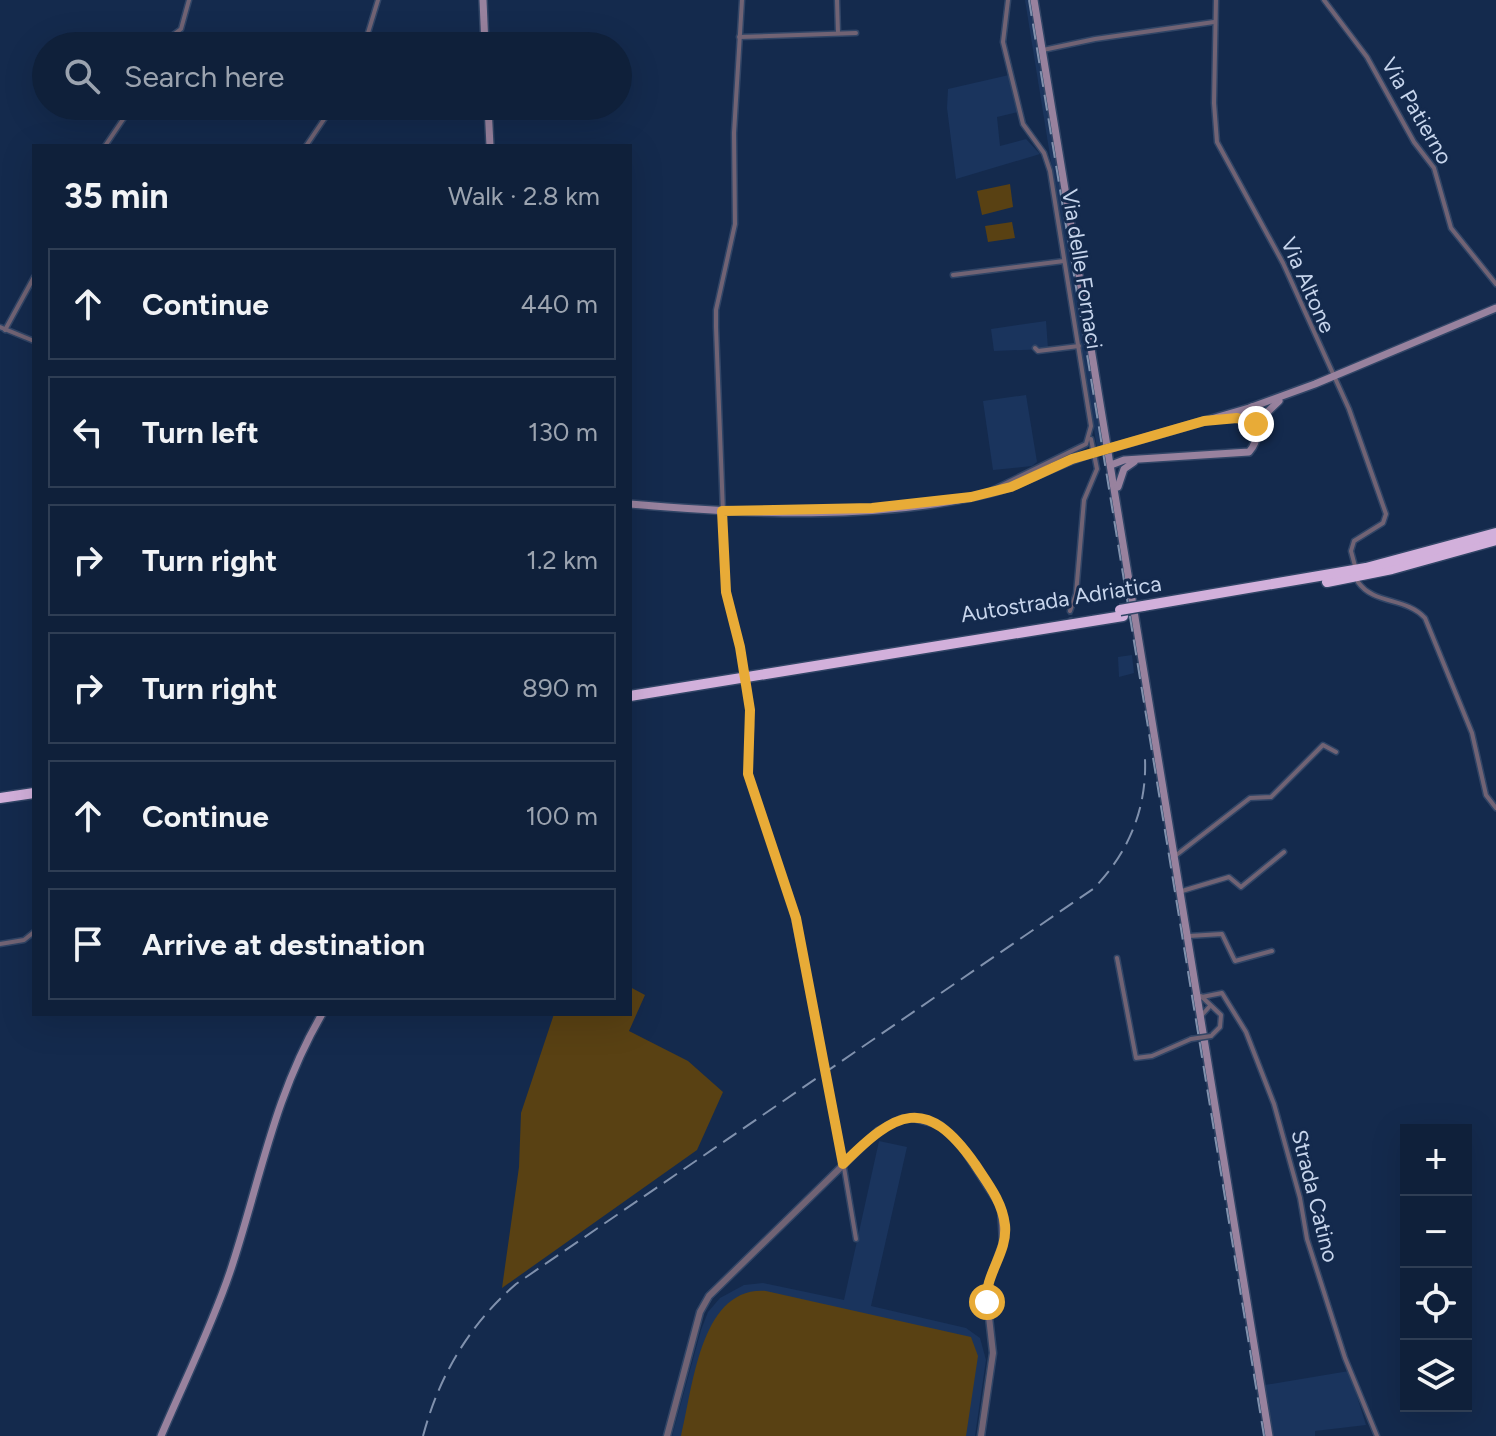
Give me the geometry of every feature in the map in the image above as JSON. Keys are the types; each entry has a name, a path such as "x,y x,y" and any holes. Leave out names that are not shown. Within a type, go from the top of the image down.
{"highway":[{"name":"Autostrada Adriatica","path":"632,696 1366,568 1496,533"},
{"name":"Autostrada Adriatica","path":"1143,609 1351,578 1496,540"},
{"name":"Autostrada Adriatica","path":"632,690 1121,613"},
{"path":"0,792 32,786"},
{"path":"0,798 32,793"}],"main road":[{"path":"483,0 484,32"},
{"path":"1034,0 1269,1436"},
{"path":"489,120 490,144"},
{"path":"632,504 722,511 872,508 990,493 1093,453 1252,407 1333,377 1496,308"},
{"path":"1256,424 1268,408 1293,392"},
{"path":"1111,465 1249,452 1257,438 1252,407"},
{"path":"1204,421 1237,418 1256,424"},
{"path":"1107,438 1129,463"},
{"path":"1116,497 1119,481 1129,463"},
{"path":"161,1436 229,1273 281,1094 296,1058 321,1016"}],"street":[{"path":"177,32 181,29 189,0"},
{"path":"368,32 378,0"},
{"path":"742,0 734,133 735,224 716,310 726,592 747,691 751,726 748,774 793,906 856,1239"},
{"path":"837,0 838,33"},
{"name":"Via delle Fornaci","path":"1008,0 1003,45 1025,129 1048,162 1097,469 1084,500 1076,594 1070,611"},
{"name":"Via Altone","path":"1216,0 1217,142 1283,263 1349,409 1386,514 1383,523 1354,541 1351,551 1355,566"},
{"name":"Via Patierno","path":"1324,0 1367,57 1414,142 1434,168 1451,228 1496,284"},
{"path":"1042,50 1214,22"},
{"path":"739,37 856,33"},
{"path":"106,144 123,120"},
{"path":"307,144 324,120"},
{"path":"953,275 1064,261"},
{"path":"32,280 3,329 32,340"},
{"path":"1035,348 1038,351 1079,346"},
{"path":"990,493 1000,483 1026,475 1086,444 1090,437"},
{"path":"1358,582 1370,596 1410,607 1425,618 1472,733 1486,795 1496,808"},
{"path":"1174,857 1250,798 1271,797 1323,745 1336,752"},
{"path":"1179,891 1229,877 1241,887 1284,852"},
{"path":"0,944 24,940 32,934"},
{"path":"1187,937 1222,934 1235,961 1272,951"},
{"path":"1117,958 1123,971 1136,1058 1152,1056 1191,1039 1211,1036 1222,1020 1212,1005 1210,994 1199,997"},
{"name":"Strada Catino","path":"1210,994 1222,993 1246,1032 1274,1104 1300,1198 1307,1239 1345,1358 1377,1436"},
{"path":"1199,997 1212,1005"},
{"path":"1200,1018 1212,1005"},
{"path":"667,1436 693,1334 709,1296 843,1164 889,1125 913,1118 928,1120 948,1130 999,1200 1005,1233 986,1290 993,1353 981,1436"}],"shaded area":[{"path":"1025,0 1031,0 1104,446 1097,448"},
{"path":"1009,75 1018,112 997,117 1000,146 1026,139 1040,154 956,179 947,108 948,89"},
{"path":"1010,184 1013,207 982,215 977,191"},
{"path":"1012,222 1015,238 988,242 985,226"},
{"path":"1046,321 1048,349 994,351 991,329"},
{"path":"1026,395 1037,462 1032,466 993,470 983,401"},
{"path":"1132,655 1134,673 1119,677 1118,657"},
{"path":"632,988 645,995 629,1031 688,1061 723,1092 697,1150 502,1288 519,1167 521,1113 553,1016 632,1016"},
{"path":"879,1141 907,1147 871,1306 966,1328 980,1338 986,1360 975,1436 672,1436 701,1330 708,1312 720,1298 744,1285 763,1283 844,1300"},
{"path":"766,1291 971,1337 978,1356 966,1436 681,1436 696,1368 713,1322 727,1305 744,1294"},
{"path":"1349,1371 1366,1425 1315,1431 1315,1436 1271,1436 1265,1385"}],"tunnel":[{"path":"1070,611 1072,631"}],"railway":[{"path":"1029,0 1264,1436"},
{"path":"423,1436 438,1393 458,1353 484,1317 516,1284 1093,889 1116,861 1133,830 1143,795 1145,759"}],"route":[{"path":"987,1302 986,1290 1000,1257 1005,1224 999,1200 948,1130 928,1120 901,1119 878,1131 843,1164 803,969 796,918 751,791 747,762 750,710 740,647 726,592 722,511 872,508 971,497 1011,487 1072,459 1204,421 1237,418 1256,424"}]}
